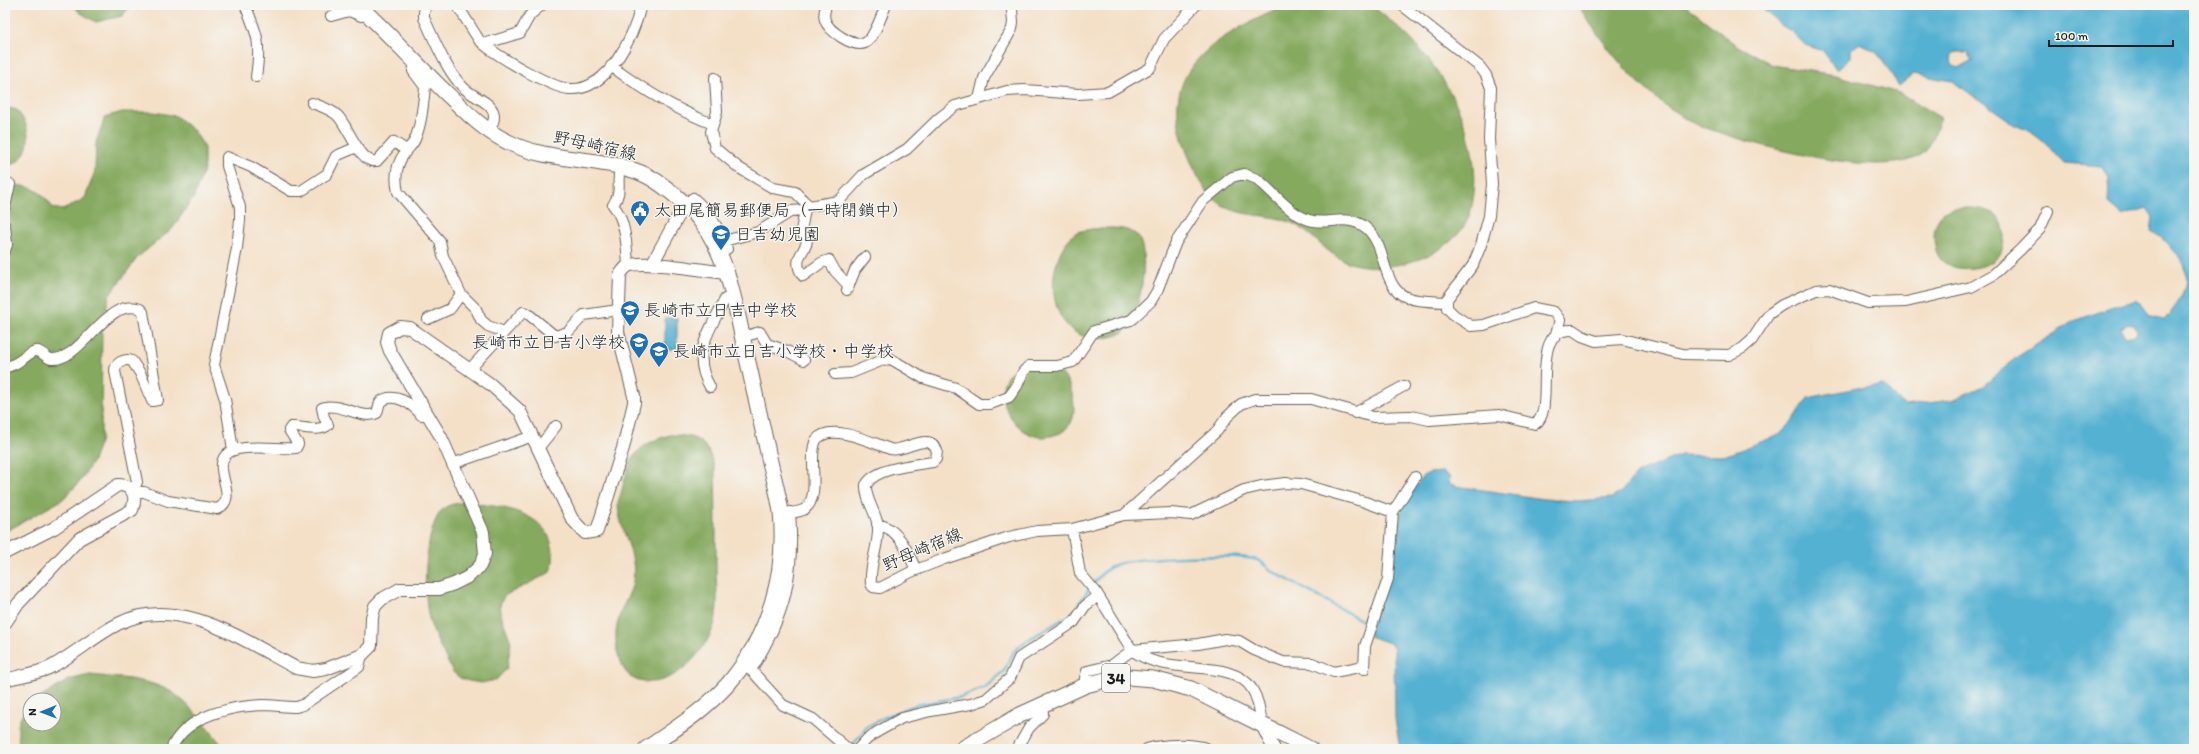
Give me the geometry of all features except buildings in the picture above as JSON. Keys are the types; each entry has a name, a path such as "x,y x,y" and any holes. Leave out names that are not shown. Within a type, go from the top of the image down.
{"main road":[{"name":"野母崎宿線","path":"364,10 473,119 488,131 526,150 620,167 640,173 661,184 685,204 706,228 718,249 732,296 786,513 782,554 778,578 769,613 758,638 729,683 710,702 688,720 646,749"},
{"name":"34","path":"962,749 1020,715 1086,685 1109,679 1128,677 1153,679 1179,684 1310,749"}],"street":[{"path":"245,5 258,35 259,46 256,77"},
{"path":"457,5 483,44 550,83 564,88 574,89 587,86 599,78 611,66 625,48 632,34 641,5"},
{"path":"483,44 520,33 530,15 542,5"},
{"path":"826,5 824,15 827,26 845,40 861,44 866,43 872,36 886,5"},
{"path":"652,264 685,204 693,198 700,203 726,245 758,232 792,211 839,201 863,175 907,149 938,119 955,106 1007,91 1024,90 1078,94 1108,92 1150,68 1164,39 1196,5"},
{"path":"1124,515 1217,431 1227,417 1241,404 1255,399 1311,399 1355,413 1374,417 1411,416 1429,420 1499,415 1535,424 1541,419 1546,357 1560,321 1558,316 1554,312 1540,308 1530,309 1484,325 1471,326 1454,315 1447,308 1446,302 1473,265 1481,245 1489,216 1492,184 1489,139 1491,88 1486,75 1480,67 1402,5"},
{"path":"422,7 424,18 454,76 462,87 492,108 494,120 488,131"},
{"path":"331,16 349,10 361,16 364,10"},
{"path":"979,99 984,78 1012,29 1012,10"},
{"path":"416,63 413,71 425,87 423,103 415,141 406,150 397,169 396,184 398,192 440,241 443,256 461,294 488,326 504,332"},
{"path":"611,66 634,83 692,116 712,124"},
{"path":"715,78 717,112 712,124 712,143 723,156 739,168 772,188 795,192 807,207"},
{"path":"312,103 338,116 357,147 373,162 377,161 394,142 406,150"},
{"path":"233,450 225,399 214,365 237,248 240,220 240,207 227,166 227,157 250,166 291,191 300,191 327,174 336,156 357,147"},
{"path":"620,167 618,177 620,193 613,205 618,211 623,229 628,266"},
{"path":"835,374 850,373 883,360 891,359 923,378 956,388 979,404 990,404 1009,397 1017,386 1023,372 1029,366 1058,366 1073,362 1094,331 1123,323 1140,314 1157,291 1176,242 1199,207 1219,186 1238,175 1250,175 1257,179 1294,213 1308,220 1342,220 1364,227 1378,245 1391,284 1399,294 1412,299 1446,302"},
{"path":"5,207 10,184"},
{"path":"807,207 801,231 806,238 806,242 797,262 803,276 821,263 829,260 848,289 855,270 865,257"},
{"path":"1555,337 1562,332 1573,330 1582,336 1596,341 1622,339 1683,354 1729,355 1743,348 1752,340 1769,314 1782,304 1816,290 1829,289 1868,303 1876,303 1906,302 1971,287 1994,275 2020,250 2040,229 2048,211"},
{"path":"5,226 8,245 5,250"},
{"path":"5,680 48,668 120,623 143,615 163,613 182,615 201,620 296,668 313,670 326,669 362,655 371,646 372,617 375,606 389,594 400,589 440,589 468,577 480,566 485,554 482,532 452,464 442,437 390,351 387,342 389,333 400,327 410,328 469,370 520,411 539,447 572,520 585,533 597,531 623,448 634,403 634,396 620,347 618,310 620,275 628,266 652,264 726,273"},
{"path":"428,319 450,309 461,294"},
{"path":"710,387 701,366 703,344 725,299 732,296"},
{"path":"5,367 19,363 34,351 38,351 52,359 64,357 115,313 128,308 140,309 147,334 158,400 155,402 152,401 140,373 132,361 122,361 115,367 137,482 133,492 134,503 132,510 79,539 18,604 5,623"},
{"path":"469,370 523,312 527,313 555,336 568,332 584,316 618,310"},
{"path":"742,337 760,332 767,344 787,351 804,360"},
{"path":"1355,413 1404,386"},
{"path":"5,553 54,528 118,485 127,486 133,492 144,492 178,503 217,509 224,504 226,494 222,462 225,455 233,450 242,448 296,448 298,444 289,430 291,427 317,429 326,427 328,425 322,408 326,406 371,416 377,414 380,402 387,398 407,402 415,407 421,415 428,415"},
{"path":"539,447 556,426"},
{"path":"452,464 527,438 531,431"},
{"name":"野母崎宿線","path":"786,513 805,508 811,498 813,448 818,437 829,434 850,434 894,450 923,442 932,444 937,451 934,461 905,465 869,480 866,489 877,524 874,557 870,574 871,584 873,587 880,588 916,570 1009,537 1037,531 1072,529 1124,515"},
{"path":"1086,685 1085,673 1090,669 1112,665 1132,650 1198,644 1225,639 1240,640 1254,650 1283,662 1312,663 1334,672 1364,667 1365,646 1388,579 1393,512 1415,477"},
{"path":"1124,515 1171,513 1191,515 1244,490 1285,483 1317,487 1393,512"},
{"path":"786,513 792,537 791,569 783,608 773,631 751,670 783,706 813,719 848,749"},
{"path":"877,524 883,525 900,539 916,570"},
{"name":"34","path":"1072,529 1076,561 1080,573 1097,594 1132,650 1139,656 1156,663 1181,668 1220,670 1242,679 1255,695 1269,728"},
{"path":"858,749 867,739 902,718 971,704 986,699 1010,678 1019,658 1074,622 1085,606 1097,594"},
{"path":"171,749 181,734 198,720 249,706 296,707 303,705 359,667 362,655"},
{"path":"1017,749 1029,728 1043,714 1042,705"},
{"path":"1269,728 1274,749"},
{"path":"1147,749 1158,746 1198,745 1208,749"}],"green space":[{"path":"1362,4 1371,6 1378,10 1412,40 1429,60 1445,83 1458,107 1467,133 1473,159 1475,185 1471,210 1464,226 1452,240 1437,251 1419,259 1400,264 1380,267 1361,266 1337,257 1298,226 1290,222 1273,217 1238,212 1222,205 1210,195 1201,183 1188,155 1179,125 1178,99 1185,77 1199,58 1217,42 1238,28 1288,5"},
{"path":"74,5 131,5 122,16 96,22 79,12"},
{"path":"1578,5 1685,5 1736,45 1773,65 1835,75 1899,93 1941,118 1931,143 1921,155 1901,162 1874,164 1808,156 1714,131 1685,119 1644,88 1609,49"},
{"path":"5,107 17,110 24,120 28,133 28,139 25,152 22,157 18,161 5,166"},
{"path":"122,112 154,112 176,116 194,131 204,146 204,170 194,197 172,229 138,257 109,296 102,326 101,439 93,461 79,483 62,500 5,532 5,187 21,186 33,189 43,196 53,208 63,210 85,198 95,171 96,142 105,117"},
{"path":"1954,208 1979,209 1994,214 1999,219 2003,226 2004,238 2000,255 1992,262 1975,268 1956,268 1941,260 1935,248 1935,227 1942,213"},
{"path":"1092,229 1124,229 1134,233 1140,240 1143,250 1143,279 1137,308 1132,320 1128,328 1120,334 1103,338 1084,336 1070,328 1060,315 1055,299 1053,281 1056,263 1063,247 1074,234 1080,231"},
{"path":"1024,364 1050,366 1064,376 1071,391 1074,408 1071,423 1063,432 1046,437 1035,436 1019,427 1007,411 1002,392 1004,382 1010,373"},
{"path":"670,435 680,435 701,442 709,453 715,470 716,615 715,622 706,642 691,662 671,676 661,680 645,682 633,678 627,673 620,660 617,648 617,624 632,586 634,571 631,552 621,524 618,502 631,461 636,454 649,443"},
{"path":"460,503 501,507 528,516 539,524 547,534 553,553 553,563 549,573 504,596 500,605 502,618 511,642 507,668 496,680 481,683 460,678 453,672 440,647 427,611 425,581 428,548 431,534 435,521 441,511 447,506"},
{"path":"90,675 141,681 161,687 170,691 184,702 207,726 225,749 20,749 18,725 22,715 22,732 62,732 62,692 49,692 68,680"}],"water":[{"path":"1758,5 2194,5 2194,749 1400,749 1395,719 1394,649 1390,643 1369,636 1403,506 1423,476 1429,473 1442,472 1450,477 1448,483 1456,486 1544,499 1578,501 1612,498 1621,492 1637,473 1681,455 1724,456 1779,435 1792,422 1808,398 1857,388 1882,385 1905,406 1951,400 1983,386 2017,357 2074,321 2136,299 2143,306 2148,316 2163,320 2182,296 2185,284 2185,272 2181,261 2174,250 2164,240 2151,231 2153,217 2147,208 2123,216 2108,203 2109,178 2102,166 2064,163 2045,143 2028,131 2012,123 1952,81 1913,74 1899,86 1876,51 1859,43 1851,49 1851,58 1837,70 1823,51 1805,45 1791,31 1781,25","holes":["1957,52 1967,52 1972,60 1958,68 1955,67 1952,63 1952,54","2128,324 2134,324 2137,330 2136,335 2124,337 2121,328"]},
{"path":"665,318 677,318 677,349 665,349"}],"waterway":[{"path":"1092,585 1108,569 1125,562 1163,558 1208,556 1246,558 1263,563 1272,571 1370,625"},
{"path":"850,749 866,727 889,715 916,705 961,697 986,687 1004,671 1014,651 1026,641 1072,614 1089,589"}],"place":[{"name":"太田尾簡易郵便局（一時閉鎖中）","path":"640,227"},
{"name":"日吉幼児園","path":"721,251"},
{"name":"長崎市立日吉中学校","path":"630,327"},
{"name":"長崎市立日吉小学校","path":"639,359"},
{"name":"長崎市立日吉小学校・中学校","path":"659,368"}]}
